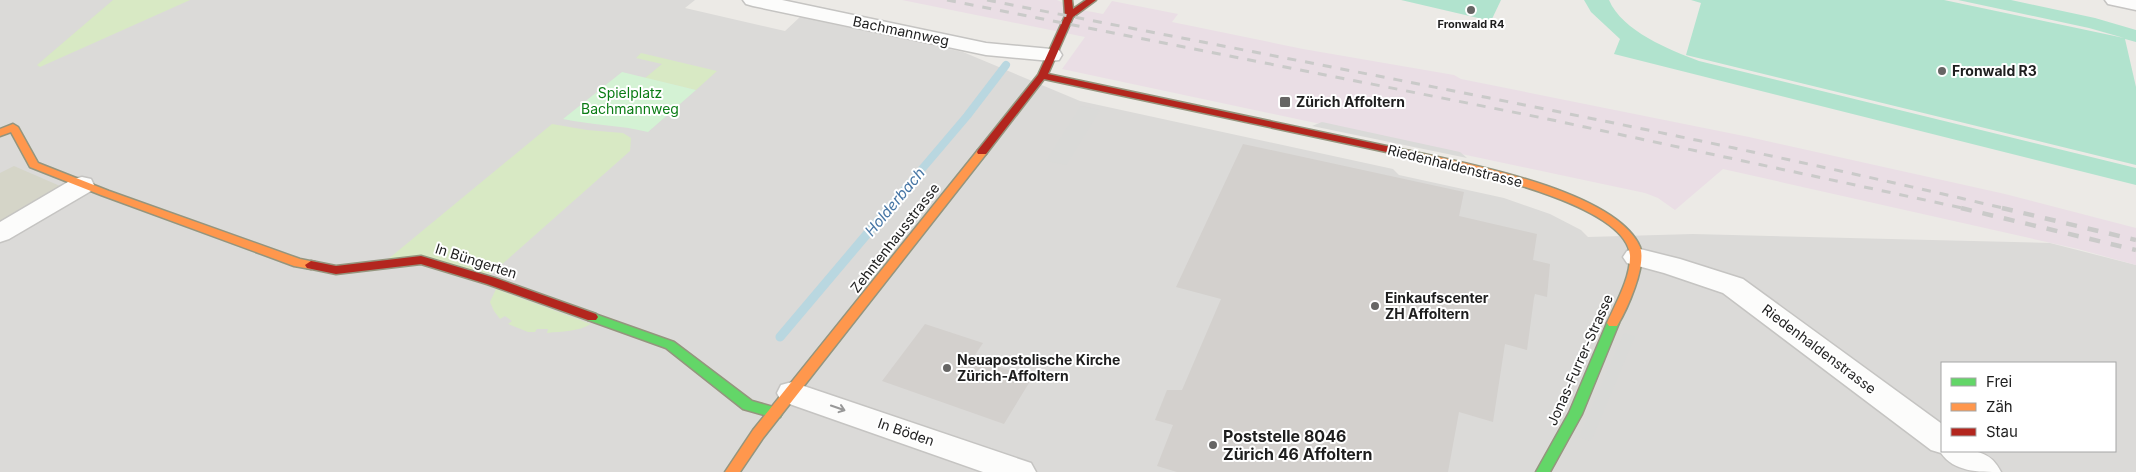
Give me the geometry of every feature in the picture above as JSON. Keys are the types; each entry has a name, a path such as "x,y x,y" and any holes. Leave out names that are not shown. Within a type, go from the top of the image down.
{"street":[{"name":"Bachmannweg","path":"753,0 986,49 1051,55"},
{"name":"Zehntenhausstrasse","path":"732,472 758,434 1042,76 1069,16 1068,0"},
{"path":"1069,16 1092,0"},
{"path":"2115,0 2136,4"},
{"name":"Riedenhaldenstrasse","path":"1042,76 1452,163 1522,181 1586,206 1607,216 1630,239 1636,257 1670,265 1733,286 1941,440"},
{"name":"In Büngerten","path":"0,133 13,127 34,165 82,185 298,263 336,270 422,260 491,281 670,345 748,405 783,403"},
{"path":"0,233 82,185"},
{"name":"Jonas-Furrer-Strasse","path":"1543,472 1575,414 1630,282 1636,257"},
{"name":"In Böden","path":"783,403 1020,472"},
{"path":"1957,452 1985,472"}],"shaded area":[{"path":"0,0 695,0 685,8 785,31 800,17 963,52 1080,101 1393,169 1399,175 1504,198 1550,214 1581,230 1588,237 1693,234 2050,243 2136,265 2136,472 0,472"},
{"path":"902,0 1057,0 1077,9 1103,14 1112,1 1178,14 1172,22 1303,49 1454,75 1461,79 1749,137 2005,194 2136,228 2136,265 2078,249 1723,169 1675,210 1658,198 1645,193 1062,69 1085,37"},
{"path":"1081,106 1100,110 1066,165 1046,161"},
{"path":"1322,122 1460,152 1467,158 1312,126"},
{"path":"14,166 67,189 0,228 0,173"},
{"path":"1624,333 1635,336 1591,441 1579,437"}],"green space":[{"path":"113,0 190,0 40,67 37,65"},
{"name":"Fronwald R4","path":"1401,0 1501,0 1491,21"},
{"path":"1584,0 1609,0 1615,11 1624,21 1636,30 1661,45 1699,61 2136,168 2136,185 1614,54 1620,39 1591,12"},
{"name":"Fronwald R3","path":"1691,0 1944,0 2124,38 2089,28 1958,0 2011,0 2095,18 2136,30 2136,42 2125,39 2136,87 2136,165 1686,55 1701,3"},
{"path":"641,53 717,71 696,90 645,78 662,64 636,58"},
{"name":"Spielplatz Bachmannweg","path":"622,72 696,90 648,132 563,119"},
{"path":"552,124 587,130 623,133 631,138 630,151 491,274 387,260"},
{"path":"496,289 591,324 570,331 547,333 548,329 537,329 535,332 528,332 508,324 512,321 505,316 500,319 494,311 490,302"}],"building":[{"name":"Einkaufscenter ZH Affoltern","path":"1243,144 1464,192 1459,216 1537,234 1533,260 1550,264 1547,297 1535,294 1527,350 1505,344 1493,422 1459,412 1448,472 1177,472 1157,466 1173,425 1155,420 1167,390 1182,390 1221,299 1176,287"},
{"name":"Neuapostolische Kirche Zürich-Affoltern","path":"925,324 983,343 973,358 1032,378 1004,424 882,381"}],"waterway":[{"name":"Holderbach","path":"888,209 967,116 1006,65"},
{"name":"Holderbach","path":"780,337 889,208"}],"railway":[{"path":"947,0 1543,118 1967,209"},
{"path":"987,0 1625,125 2007,209"},
{"path":"1961,208 2136,250"},
{"path":"2002,208 2136,240"}],"traffic: fast":[{"path":"592,317 670,345 748,405 775,413"},
{"path":"1543,472 1575,414 1613,323"}],"traffic: slow":[{"path":"0,133 13,127 34,165 105,193 298,263 311,265"},
{"path":"732,472 758,434 982,152"},
{"path":"1410,154 1464,166 1534,186 1597,212 1620,229 1634,247 1636,254 1633,274 1613,323"}],"traffic: jam":[{"path":"982,152 1042,76 1069,16 1068,0"},
{"path":"1069,16 1092,0"},
{"path":"1042,76 1410,154"},
{"path":"311,265 336,270 421,260 491,281 592,317"}],"place":[{"name":"Fronwald R4","path":"1471,10"},
{"name":"Fronwald R3","path":"1942,71"},
{"name":"Zürich Affoltern","path":"1285,102"},
{"name":"Einkaufscenter ZH Affoltern","path":"1375,306"},
{"name":"Neuapostolische Kirche Zürich-Affoltern","path":"947,368"},
{"name":"Poststelle 8046 Zürich 46 Affoltern","path":"1213,445"}]}
